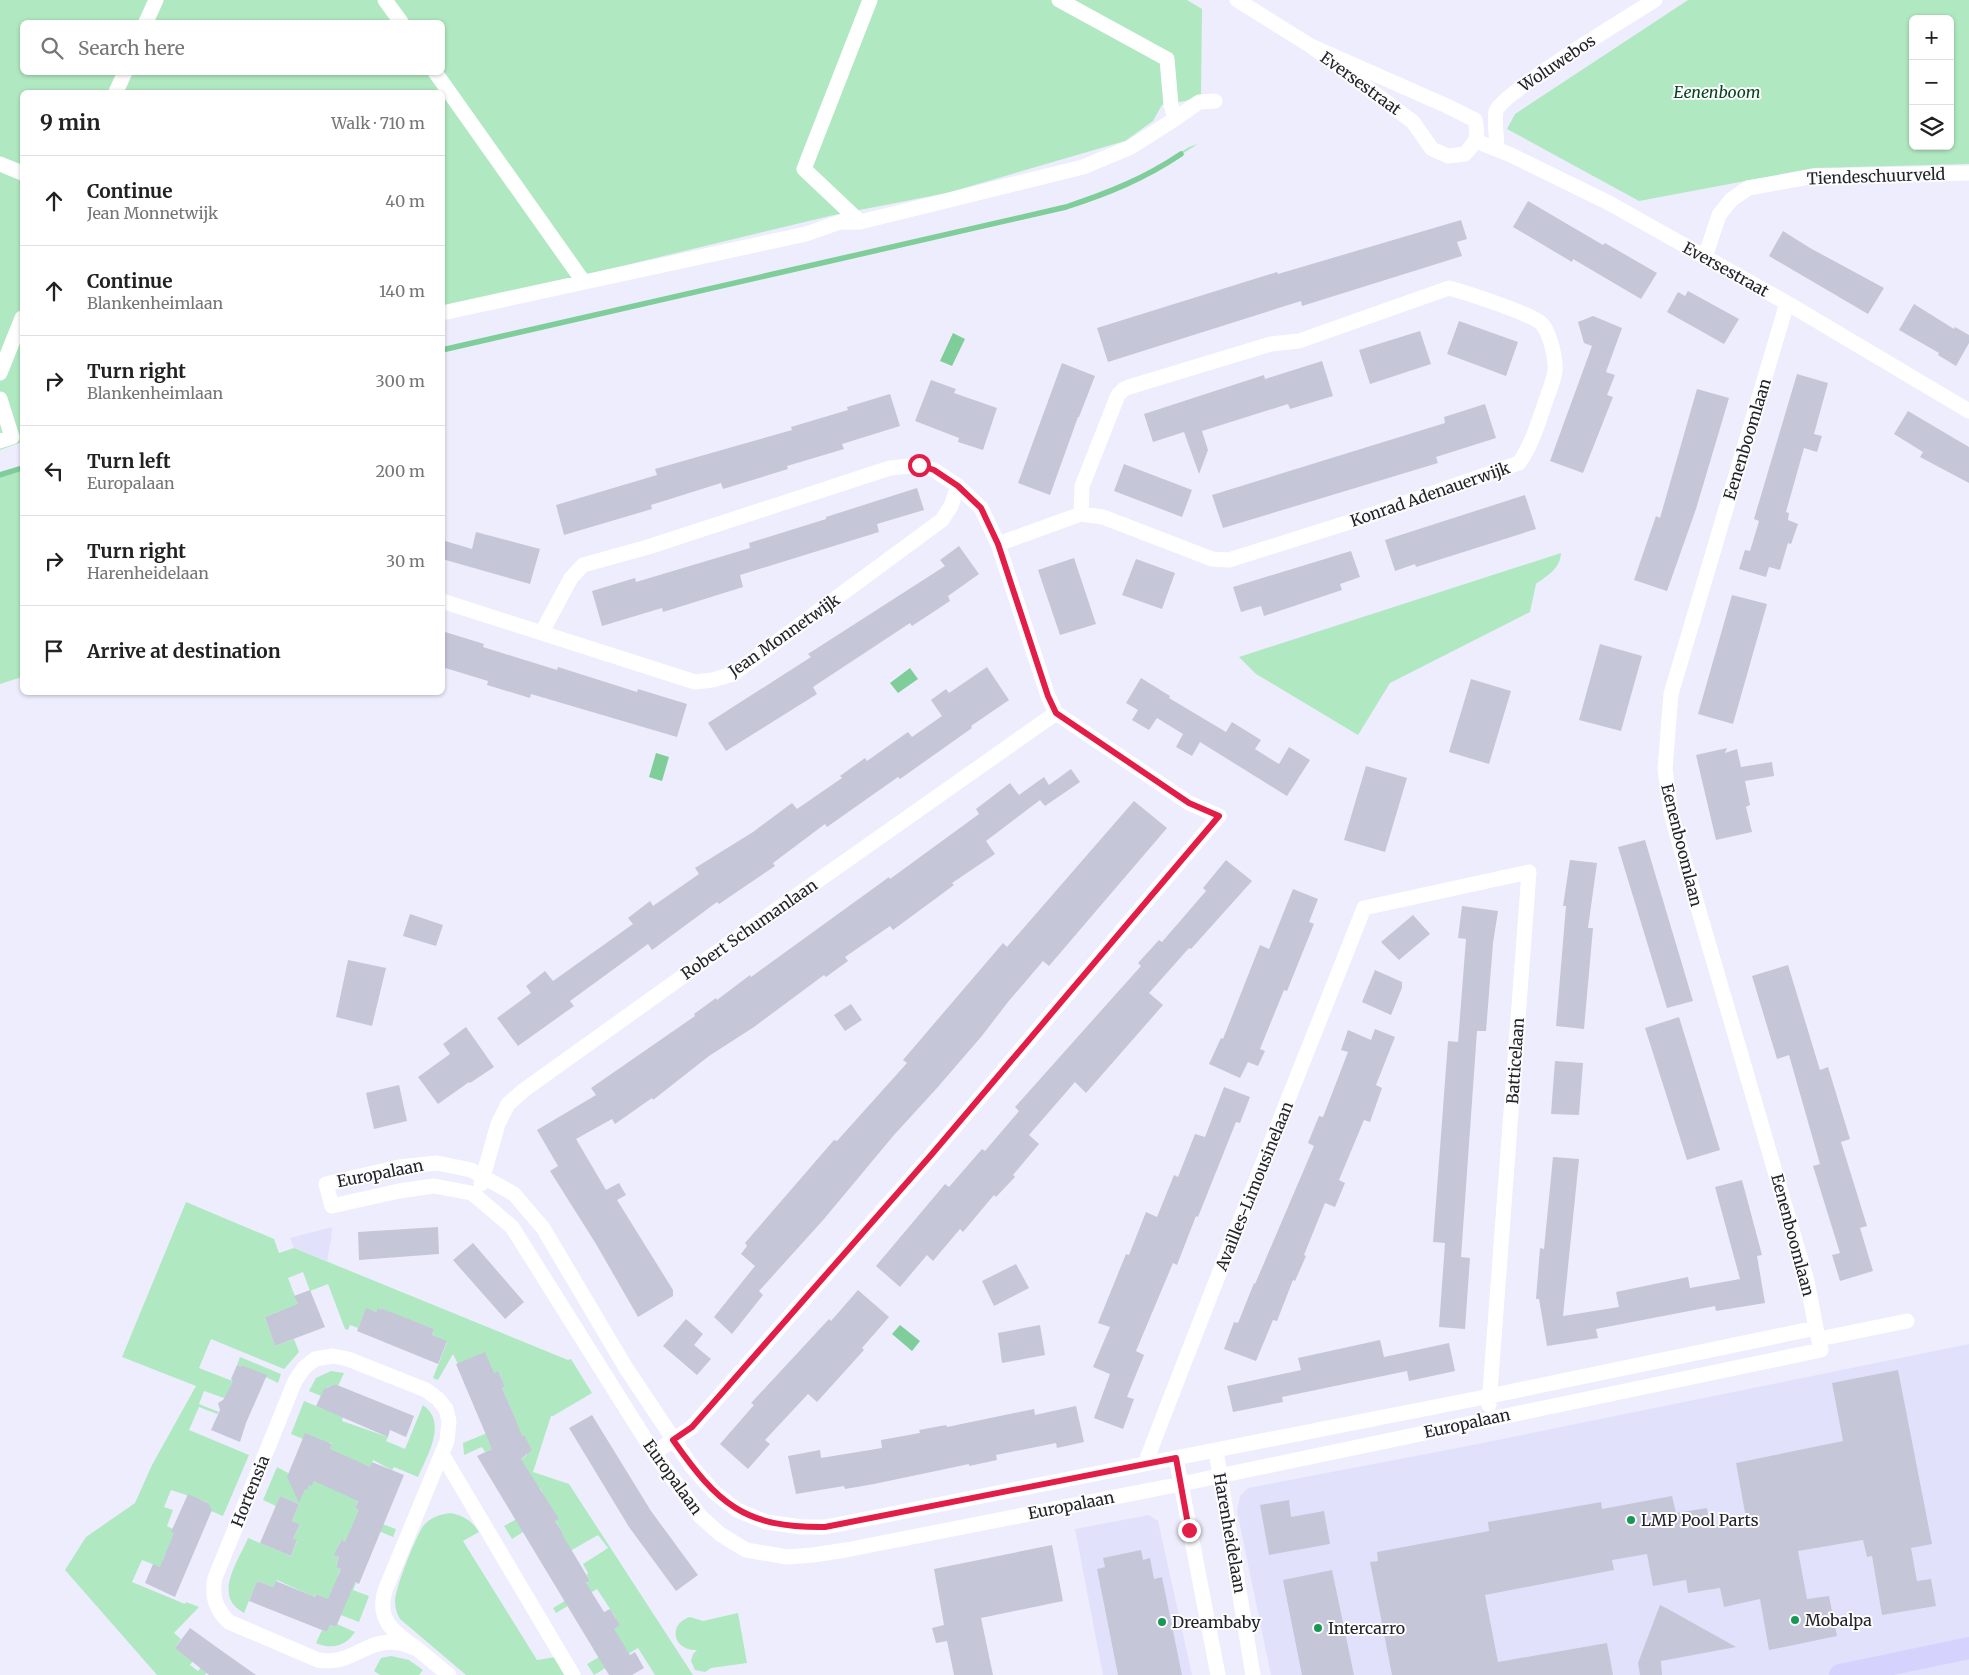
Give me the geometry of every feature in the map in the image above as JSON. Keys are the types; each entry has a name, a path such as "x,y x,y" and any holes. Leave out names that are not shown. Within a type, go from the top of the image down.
{"main road":[{"path":"1840,1675 1969,1648"}],"street":[{"path":"147,20 156,0"},
{"path":"385,0 400,20"},
{"path":"860,222 804,169 870,0"},
{"path":"1059,0 1167,59 1171,106 1175,119"},
{"name":"Eversestraat","path":"1237,0 1312,46 1413,122 1432,149 1448,156 1466,154 1476,141 1478,136 1475,120 1312,46"},
{"name":"Woluwebos","path":"1497,149 1496,111 1506,98 1559,61 1655,0"},
{"path":"117,90 124,75"},
{"path":"437,75 583,281"},
{"path":"445,312 806,234 840,222 860,222 1083,167 1131,147 1199,102 1215,101"},
{"name":"Eversestraat","path":"1476,141 1511,154 1609,203 1788,303 1969,411"},
{"path":"0,164 20,172"},
{"name":"Tiendeschuurveld","path":"1705,256 1719,216 1731,200 1748,188 1815,176 1969,173"},
{"name":"Konrad Adenauerwijk","path":"998,544 1081,514 1103,517 1212,560 1229,560 1359,519 1519,463 1528,450 1555,372 1555,357 1546,331 1541,323 1530,318 1466,292 1449,288 1299,341 1271,344 1129,387 1118,395 1082,486 1081,514"},
{"name":"Eenenboomlaan","path":"1788,303 1671,694 1665,769 1671,813 1807,1281 1818,1334"},
{"path":"0,373 20,323"},
{"path":"0,398 12,438"},
{"path":"542,632 571,578 583,565 890,468 919,465 934,470 958,486 981,508 998,544 1048,696 1056,713 1189,803 1219,816 932,1154 692,1427 654,1453"},
{"name":"Jean Monnetwijk","path":"445,602 695,682 712,680 733,674 942,520 951,506 958,486"},
{"name":"Robert Schumanlaan","path":"484,1176 498,1124 508,1104 524,1090 1056,713"},
{"name":"Batticelaan","path":"1364,908 1529,872 1488,1419"},
{"name":"Availles-Limousinelaan","path":"1145,1464 1204,1306 1270,1148 1364,908"},
{"name":"Europalaan","path":"1818,1334 1821,1350 1181,1484 846,1550 787,1557 746,1550 720,1534 700,1516 654,1453 512,1227 478,1198 470,1193 434,1186 399,1191 332,1206 326,1184 399,1166 437,1163 471,1170 514,1194 544,1228 626,1368 673,1440 704,1481 726,1503 751,1517 766,1522 802,1528 825,1527 1490,1396 1818,1334 1907,1321"},
{"path":"478,1198 484,1176"},
{"name":"Hortensia","path":"415,1648 401,1643 379,1643 344,1659 330,1662 318,1660 229,1622 221,1613 216,1603 214,1583 295,1381 304,1368 315,1359 333,1356 341,1357 431,1393 443,1404 449,1421 449,1432 442,1454 389,1580 382,1602 386,1620 392,1630 415,1648 449,1675"},
{"name":"Harenheidelaan","path":"1216,1451 1254,1675"},
{"path":"442,1454 573,1675"},
{"path":"1176,1458 1218,1675"}],"shaded area":[{"path":"953,333 965,339 952,366 940,361"},
{"path":"910,668 918,679 898,693 890,683"},
{"path":"656,753 669,757 662,781 649,777"},
{"path":"332,1227 327,1261 294,1248 290,1238"},
{"path":"900,1325 920,1341 912,1351 892,1334"},
{"path":"1969,1344 1969,1675 1271,1675 1237,1511 1240,1496 1248,1488 1473,1445"},
{"path":"1149,1515 1158,1521 1192,1675 1103,1675 1075,1529"}],"green space":[{"path":"0,0 1187,0 1202,9 1201,95 1185,101 1162,105 1153,121 1125,141 947,193 834,215 589,274 445,306 445,90 20,90 20,443 0,450"},
{"name":"Eenenboom","path":"1688,0 1969,0 1969,164 1814,168 1639,201 1507,129 1515,114"},
{"path":"1198,144 1139,181 1103,197 1067,209 445,352 445,349 1066,206 1138,179 1189,147"},
{"path":"20,469 20,678 0,684 0,475"},
{"path":"1561,553 1556,567 1536,584 1530,612 1390,683 1358,735 1256,674 1239,657"},
{"path":"186,1202 274,1239 279,1253 294,1248 568,1360 571,1359 592,1393 551,1416 533,1472 569,1484 693,1675 655,1675 638,1648 594,1675 587,1664 599,1657 614,1629 616,1618 597,1589 556,1613 553,1608 573,1596 572,1592 590,1581 583,1564 608,1548 598,1535 565,1554 555,1538 563,1533 553,1517 542,1520 512,1539 504,1526 542,1505 539,1499 544,1496 540,1488 535,1490 520,1460 527,1455 524,1435 485,1452 482,1447 464,1455 463,1443 516,1421 502,1388 505,1387 498,1372 494,1373 458,1364 453,1354 438,1380 433,1378 447,1342 432,1335 434,1329 379,1308 376,1312 366,1309 358,1328 350,1325 348,1330 345,1329 328,1284 310,1291 303,1272 288,1278 301,1312 280,1311 265,1317 275,1346 294,1339 299,1352 284,1369 211,1339 199,1368 235,1382 224,1398 204,1391 199,1404 219,1412 217,1414 199,1407 189,1430 249,1455 223,1516 211,1511 207,1502 171,1490 164,1507 173,1510 167,1526 173,1529 172,1532 176,1534 163,1559 165,1569 142,1560 132,1582 185,1604 186,1602 199,1607 174,1633 181,1639 175,1648 193,1661 190,1665 198,1671 203,1665 209,1669 205,1675 157,1675 65,1570 86,1537 135,1503 152,1465 196,1386 122,1357"},
{"path":"240,1357 281,1374 278,1383 241,1365 241,1367 237,1365"},
{"path":"331,1371 344,1373 338,1386 327,1387 321,1396 309,1391 316,1378"},
{"path":"304,1401 343,1417 342,1421 388,1437 386,1441 405,1449 423,1405 430,1412 434,1421 433,1440 418,1477 394,1467 392,1470 373,1460 355,1508 379,1518 377,1522 396,1529 393,1537 369,1527 345,1542 340,1541 335,1555 339,1557 336,1566 341,1569 338,1575 356,1583 353,1590 369,1596 359,1622 341,1615 322,1600 323,1597 316,1594 314,1597 277,1580 273,1587 257,1581 244,1613 234,1606 230,1597 231,1577 248,1538 291,1556 297,1541 293,1539 300,1524 292,1521 299,1504 280,1496 276,1506 263,1500 277,1467 312,1486 328,1448 330,1449 332,1443 303,1439 291,1434"},
{"path":"451,1513 467,1520 479,1532 463,1541 537,1660 556,1657 566,1675 466,1675 400,1619 395,1606 396,1595 416,1539 424,1525 430,1520 439,1515"},
{"path":"738,1613 747,1663 711,1668 705,1672 695,1670 691,1661 693,1654 697,1650 689,1649 678,1642 676,1631 678,1625 690,1617 703,1621"},
{"path":"337,1624 355,1632 347,1641 338,1645 327,1646 316,1643 322,1630 327,1632 330,1625 336,1627"},
{"path":"391,1656 409,1660 423,1670 419,1675 380,1675 374,1671 381,1658"}],"building":[{"path":"1528,201 1603,245 1605,243 1657,273 1641,299 1573,259 1572,262 1513,227"},
{"path":"1461,220 1467,239 1457,242 1462,256 1302,306 1301,301 1108,362 1097,328 1277,272 1278,274"},
{"path":"1783,231 1810,248 1884,288 1868,314 1769,256"},
{"path":"1688,291 1739,319 1724,344 1667,312 1678,292 1685,296"},
{"path":"1914,304 1954,329 1955,327 1969,335 1969,343 1956,366 1938,355 1939,353 1899,330"},
{"path":"1593,316 1622,328 1606,372 1615,375 1607,395 1613,397 1583,473 1550,461 1592,346 1584,343 1578,322"},
{"path":"1459,321 1518,342 1506,376 1447,354"},
{"path":"1420,331 1431,364 1370,384 1359,350"},
{"path":"1322,361 1333,396 1290,409 1288,404 1202,431 1208,450 1199,474 1184,432 1153,442 1144,414 1264,375 1265,379"},
{"path":"1062,363 1095,376 1050,495 1018,483"},
{"path":"1797,374 1828,383 1814,434 1822,436 1817,452 1804,448 1786,512 1789,513 1788,520 1798,524 1791,544 1788,543 1780,570 1769,567 1766,577 1739,569 1745,550 1750,551 1759,521 1754,519"},
{"path":"931,380 956,389 954,393 997,408 983,450 958,442 959,438 915,421"},
{"path":"1697,389 1729,398 1696,509 1667,591 1634,580 1656,516 1660,518"},
{"path":"890,394 900,426 842,444 844,449 787,466 788,469 723,489 721,483 651,505 652,509 564,535 556,505 657,475 655,469 792,430 791,427 848,410 847,407"},
{"path":"1485,404 1496,438 1436,457 1438,463 1223,528 1212,495 1445,423 1444,417"},
{"path":"1908,411 1969,447 1969,483 1920,457 1923,452 1894,434"},
{"path":"1124,464 1192,490 1182,517 1114,491"},
{"path":"917,488 924,510 877,524 879,532 740,575 743,587 663,612 662,608 602,626 592,591 635,578 636,582 750,548 749,543"},
{"path":"1525,495 1536,529 1416,567 1415,564 1395,571 1385,540"},
{"path":"476,532 540,549 530,584 445,560 445,541 472,549"},
{"path":"959,546 979,574 948,596 950,601 912,626 910,623 813,687 817,694 726,751 708,723 811,657 808,654 945,566 940,560"},
{"path":"1351,551 1360,577 1340,584 1342,590 1264,616 1261,606 1241,612 1233,587"},
{"path":"1074,558 1096,624 1060,635 1038,570"},
{"path":"1136,559 1175,573 1162,609 1122,595"},
{"path":"1732,595 1767,604 1733,724 1698,714"},
{"path":"445,632 484,644 483,647 557,670 558,667 637,692 638,689 687,704 677,737 531,694 530,698 487,685 488,681 445,668"},
{"path":"1600,644 1642,656 1621,731 1579,720"},
{"path":"987,667 1009,700 900,779 898,777 827,827 825,824 773,863 775,866 719,904 717,902 652,950 648,944 570,1001 574,1006 518,1046 497,1018 531,993 526,986 545,971 553,981 633,924 628,918 650,901 653,906 699,874 695,868 753,832 792,803 797,809 842,778 840,776 865,758 867,761 908,732 912,737 942,716 931,700 946,689 949,693"},
{"path":"1141,678 1170,696 1169,698 1226,732 1232,722 1261,740 1255,749 1279,764 1289,747 1310,760 1287,796 1200,742 1192,756 1176,747 1183,734 1157,718 1149,730 1132,720 1138,710 1126,703"},
{"path":"1471,679 1511,691 1489,764 1449,752"},
{"path":"1727,748 1725,753 1737,749 1741,767 1772,762 1774,776 1745,781 1750,805 1746,807 1752,832 1716,840 1696,755"},
{"path":"1366,766 1407,778 1385,852 1344,840"},
{"path":"1071,769 1080,782 1045,806 1040,800 986,841 995,854 952,883 954,885 893,930 890,926 845,957 848,961 826,977 824,975 754,1027 709,1056 653,1100 652,1098 615,1124 612,1119 576,1139 606,1190 619,1183 626,1195 617,1200 673,1290 673,1296 638,1317 596,1244 550,1171 558,1166 537,1130 596,1095 591,1088 695,1016 694,1014 716,998 717,1000 750,975 751,977 889,877 890,879 979,814 976,809 1010,783 1019,795 1044,777 1049,785"},
{"path":"1134,801 1167,828 1049,966 1043,961 981,1037 894,1135 824,1219 759,1291 763,1295 732,1334 714,1317 755,1266 741,1254 747,1246 745,1243 834,1140 837,1141 907,1063 903,1060 1003,943 1007,947"},
{"path":"1645,840 1693,1001 1667,1008 1618,847"},
{"path":"1226,860 1252,881 1149,993 1163,1005 1086,1093 1075,1082 1029,1135 1039,1144 1013,1175 1015,1177 996,1197 994,1195 963,1232 960,1229 933,1261 927,1255 900,1287 876,1266 945,1184 949,1187 982,1149 985,1151 1019,1111 1015,1107 1141,966 1138,963 1159,940 1162,942 1206,891 1203,888"},
{"path":"1570,860 1597,863 1588,928 1593,928 1584,1029 1556,1026 1566,906 1563,906"},
{"path":"1293,889 1318,899 1309,922 1314,924 1287,991 1284,990 1260,1049 1265,1051 1258,1066 1248,1062 1240,1078 1209,1064 1221,1038 1223,1039 1260,945 1269,949"},
{"path":"1462,906 1498,911 1493,943 1486,1031 1477,1031 1461,1257 1470,1258 1465,1329 1439,1327 1445,1243 1433,1242 1448,1041 1458,1042 1466,939 1458,938"},
{"path":"410,914 443,925 436,946 403,936"},
{"path":"1413,915 1430,934 1399,960 1381,942"},
{"path":"348,960 386,968 372,1026 336,1017"},
{"path":"1788,965 1820,1070 1828,1067 1850,1139 1841,1142 1867,1226 1860,1228 1873,1271 1840,1281 1832,1255 1840,1253 1813,1166 1820,1164 1789,1055 1777,1059 1752,976"},
{"path":"1375,970 1402,982 1402,988 1391,1015 1362,1002"},
{"path":"851,1004 862,1020 845,1031 834,1015"},
{"path":"1679,1017 1720,1150 1687,1160 1645,1028"},
{"path":"466,1027 494,1067 438,1104 418,1077 450,1054 443,1044"},
{"path":"1375,1029 1395,1037 1376,1085 1382,1088 1370,1122 1364,1120 1339,1180 1345,1183 1335,1207 1325,1203 1304,1255 1306,1256 1295,1281 1293,1280 1277,1321 1273,1320 1256,1361 1224,1349 1234,1322 1238,1323 1314,1146 1308,1143 1319,1116 1323,1117 1348,1052 1341,1050 1348,1030 1371,1040"},
{"path":"1555,1061 1583,1063 1579,1115 1551,1114"},
{"path":"399,1085 407,1121 374,1129 366,1093"},
{"path":"1224,1087 1250,1097 1240,1123 1236,1122 1198,1217 1196,1216 1177,1265 1173,1263 1136,1351 1144,1355 1127,1397 1134,1399 1123,1429 1094,1418 1110,1374 1093,1367 1110,1327 1098,1323 1126,1254 1129,1255 1146,1212 1157,1217 1174,1175 1178,1177 1195,1134 1205,1137"},
{"path":"1553,1157 1579,1159 1563,1316 1619,1307 1616,1292 1688,1277 1690,1288 1740,1279 1715,1187 1742,1180 1762,1255 1757,1256 1765,1303 1716,1311 1715,1306 1596,1329 1598,1338 1547,1346 1539,1299 1536,1299 1540,1248 1544,1249"},
{"path":"438,1227 439,1254 359,1260 358,1232"},
{"path":"473,1243 524,1302 505,1319 453,1260"},
{"path":"1016,1264 1029,1288 994,1306 982,1281"},
{"path":"310,1290 325,1327 275,1346 265,1317 298,1304 294,1296"},
{"path":"858,1290 889,1317 862,1348 864,1350 817,1402 808,1394 765,1440 770,1444 748,1469 720,1444 754,1405 751,1403 829,1319 831,1321"},
{"path":"366,1308 376,1312 378,1308 386,1310 434,1329 432,1335 447,1341 438,1364 357,1331"},
{"path":"686,1319 703,1334 694,1345 711,1359 697,1375 663,1346"},
{"path":"1040,1325 1045,1355 1002,1363 998,1333"},
{"path":"1380,1340 1384,1357 1449,1343 1455,1371 1409,1381 1407,1371 1282,1397 1283,1402 1233,1412 1227,1386 1301,1370 1298,1358"},
{"path":"485,1352 494,1373 498,1371 505,1387 502,1388 522,1436 524,1435 532,1450 521,1459 559,1519 555,1521 590,1581 586,1583 604,1612 610,1609 620,1625 614,1629 630,1655 635,1652 644,1668 632,1675 609,1675 477,1456 492,1449 456,1364"},
{"path":"237,1365 267,1375 246,1423 240,1442 211,1430 220,1410 218,1403 223,1400 233,1382 231,1379"},
{"path":"1898,1370 1932,1544 1911,1548 1917,1581 1931,1579 1936,1606 1882,1615 1872,1556 1867,1557 1863,1540 1798,1551 1807,1599 1829,1596 1837,1636 1769,1650 1760,1599 1724,1607 1720,1588 1688,1593 1686,1580 1653,1586 1647,1554 1612,1560 1614,1570 1485,1595 1498,1662 1607,1643 1613,1675 1392,1675 1370,1562 1378,1561 1377,1552 1489,1531 1488,1522 1601,1502 1602,1509 1672,1496 1676,1513 1707,1508 1710,1525 1746,1518 1736,1463 1843,1441 1832,1383"},
{"path":"333,1385 414,1416 406,1437 390,1430 388,1437 316,1406 324,1389"},
{"path":"1076,1406 1084,1442 1057,1448 1056,1443 996,1455 997,1460 874,1484 845,1489 844,1486 796,1494 788,1456 820,1450 821,1458 882,1448 881,1440 920,1433 919,1430 946,1425 947,1427 1034,1409 1035,1415"},
{"path":"592,1415 651,1511 698,1575 676,1591 629,1527 569,1428"},
{"path":"305,1433 332,1444 330,1449 370,1467 372,1462 404,1475 359,1584 355,1582 336,1627 330,1625 327,1632 249,1601 257,1581 273,1587 276,1581 315,1597 316,1594 328,1599 341,1569 336,1567 339,1557 334,1555 341,1540 345,1542 359,1510 355,1508 358,1501 314,1481 312,1486 309,1485 307,1490 305,1489 299,1503 287,1477"},
{"path":"188,1494 208,1503 212,1510 175,1597 145,1583 153,1564 160,1567 174,1533 171,1532"},
{"path":"280,1496 299,1504 292,1521 300,1524 293,1539 297,1540 291,1556 260,1543"},
{"path":"1289,1500 1291,1517 1324,1511 1330,1544 1269,1555 1260,1505"},
{"path":"1052,1545 1063,1601 981,1618 993,1675 954,1675 947,1641 936,1643 932,1628 944,1625 934,1569"},
{"path":"1141,1550 1143,1560 1150,1558 1154,1579 1162,1577 1182,1675 1118,1675 1097,1569 1105,1567 1103,1558"},
{"name":"Intercarro","path":"1332,1570 1354,1675 1302,1675 1283,1580"},
{"path":"1660,1605 1736,1647 1661,1661 1662,1675 1640,1675 1638,1663"},
{"path":"190,1628 256,1675 209,1675 175,1648"}],"waterway":[{"path":"445,349 1066,207 1125,185 1181,154"},
{"path":"0,475 20,469"}],"place":[{"name":"LMP Pool Parts","path":"1631,1520"},
{"name":"Mobalpa","path":"1795,1620"},
{"name":"Dreambaby","path":"1162,1622"},
{"name":"Intercarro","path":"1318,1628"}],"route":[{"path":"919,465 934,470 958,486 981,508 998,544 1048,696 1056,713 1189,803 1219,816 932,1154 692,1427 673,1440 692,1467 726,1503 751,1517 766,1522 802,1528 825,1527 1176,1458 1189,1530"}]}
